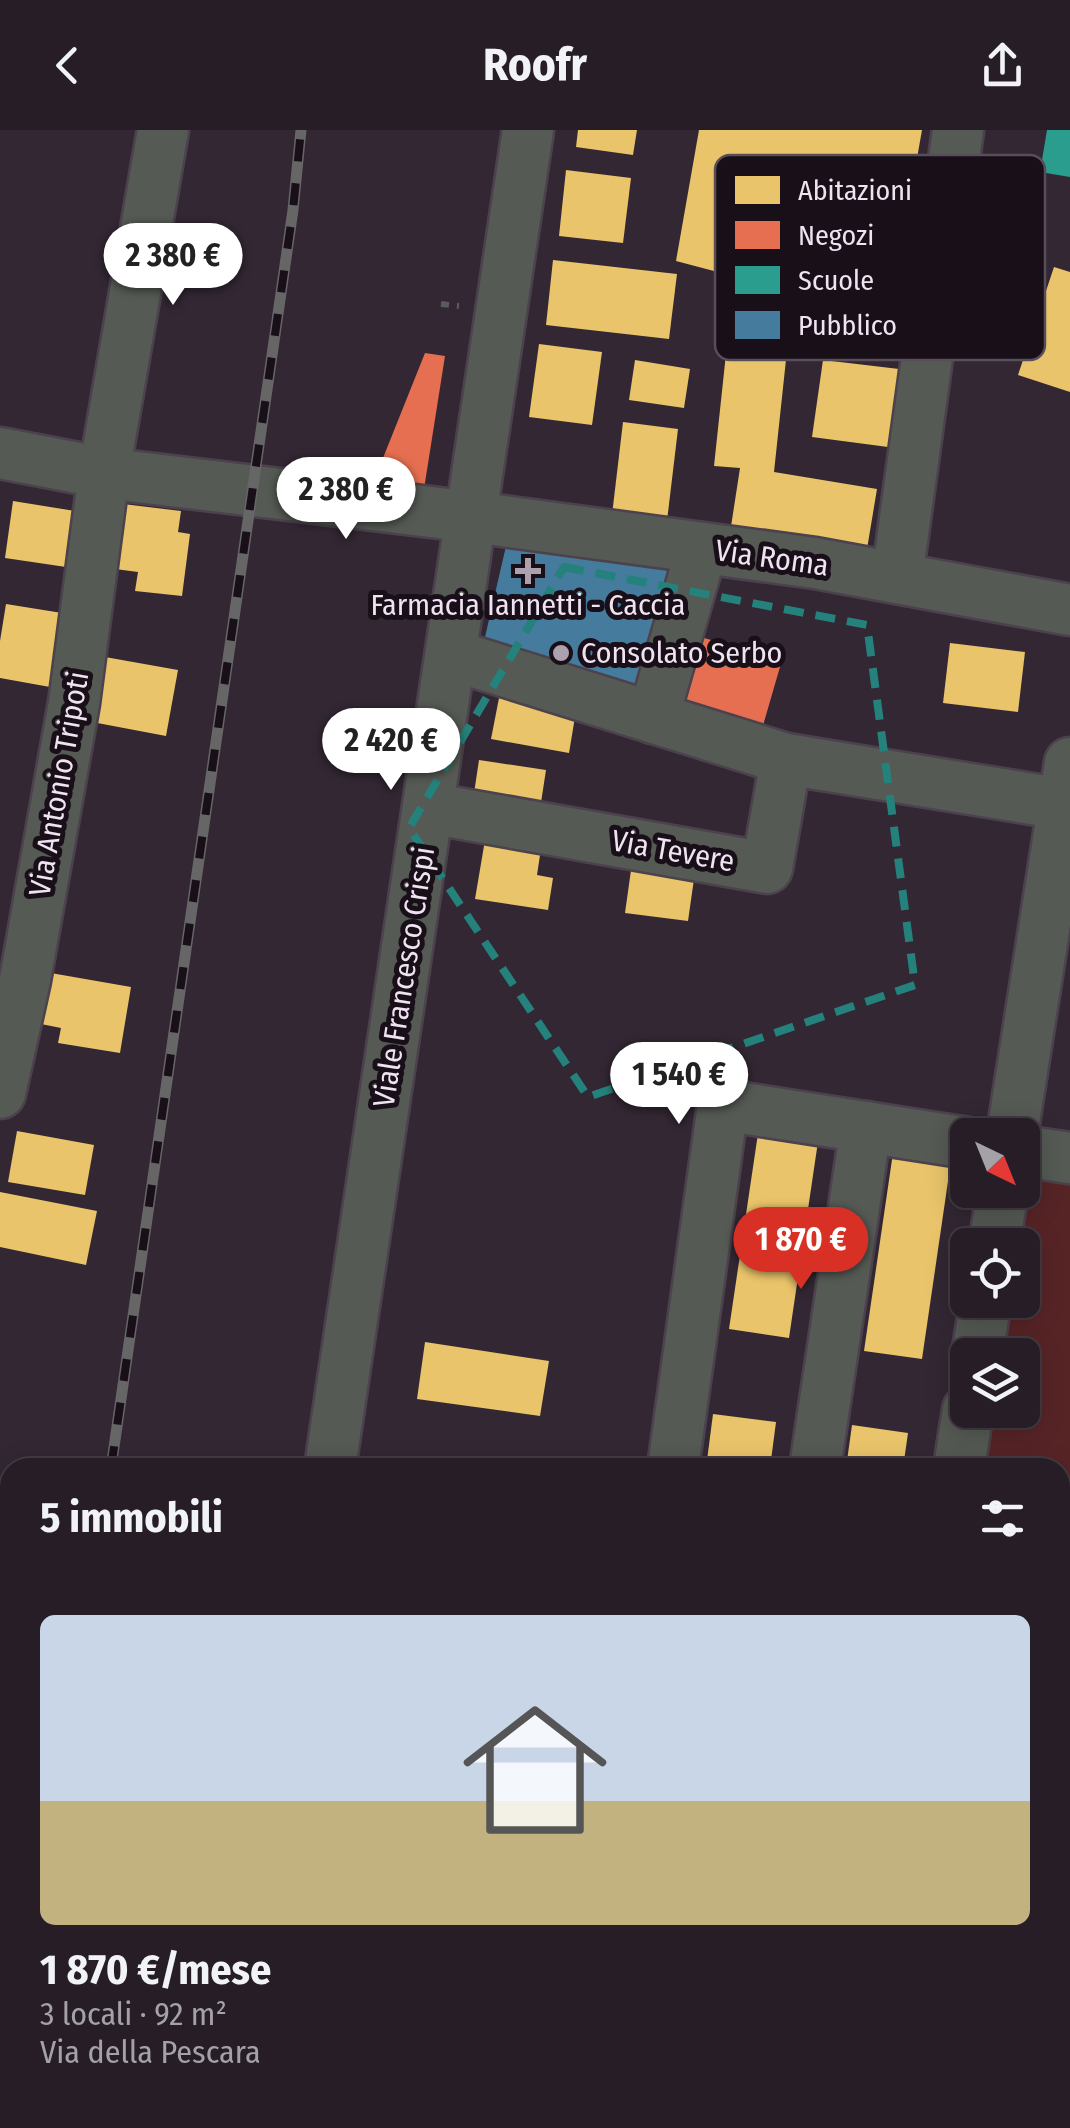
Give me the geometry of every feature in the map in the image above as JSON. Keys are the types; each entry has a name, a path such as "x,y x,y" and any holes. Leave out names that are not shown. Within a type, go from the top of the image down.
{"street":[{"name":"Via Antonio Tripoti","path":"0,1093 25,980 74,703 104,473 162,130"},
{"name":"Viale Francesco Crispi","path":"332,1458 528,130"},
{"path":"955,155 958,130"},
{"path":"898,578 927,360"},
{"name":"Via Roma","path":"0,454 104,473 815,563 1070,610"},
{"path":"653,718 702,548"},
{"path":"452,655 786,759 1067,784 1058,923 1016,1118"},
{"name":"Via Tevere","path":"429,808 767,868 786,759"},
{"path":"674,1458 723,1105 950,1140"},
{"path":"817,1458 866,1128"},
{"path":"1040,1154 1070,1158"},
{"path":"961,1458 965,1428"}],"highlighted area":[{"path":"564,567 867,625 915,985 588,1097 409,828"}],"shaded area":[{"path":"1040,1175 1070,1179 1070,1458 977,1458 981,1428 1040,1428 1040,1338 995,1338 998,1318 1040,1318 1040,1228 1013,1228 1017,1208 1040,1208"}],"building: Abitazioni":[{"path":"578,130 637,130 633,155 576,147"},
{"path":"699,130 922,130 918,155 715,155 715,271 676,261"},
{"path":"566,170 631,178 623,243 559,236"},
{"path":"553,260 677,274 669,339 546,325"},
{"path":"1054,267 1070,272 1070,392 1018,375 1023,360 1045,360 1045,294"},
{"path":"539,344 602,352 592,425 529,417"},
{"path":"635,360 690,369 684,408 629,400"},
{"path":"725,360 786,360 774,472 877,489 866,555 730,533 740,468 714,466"},
{"path":"823,360 899,369 888,447 812,437"},
{"path":"623,422 678,429 667,521 612,515"},
{"path":"13,501 75,511 66,567 5,558"},
{"path":"123,504 181,511 178,532 190,534 182,596 135,591 138,572 115,569"},
{"path":"6,604 62,613 50,687 0,678"},
{"path":"950,643 1025,652 1018,712 943,703"},
{"path":"105,657 178,670 166,736 92,722"},
{"path":"499,698 576,711 569,753 491,739"},
{"path":"479,760 546,770 540,809 473,800"},
{"path":"486,834 542,842 537,875 553,878 548,910 475,899"},
{"path":"632,863 695,872 688,921 625,913"},
{"path":"45,972 131,987 120,1053 58,1043 61,1028 36,1023"},
{"path":"760,1120 820,1128 789,1338 729,1329"},
{"path":"17,1131 94,1145 85,1195 8,1182"},
{"path":"894,1146 950,1154 922,1359 864,1351"},
{"path":"0,1192 97,1211 86,1265 0,1247"},
{"path":"425,1342 549,1361 540,1416 417,1399"},
{"path":"713,1414 776,1422 771,1458 707,1458"},
{"path":"852,1425 908,1433 904,1458 847,1458"}],"building: Negozi":[{"path":"425,353 445,356 424,489 373,483"},
{"path":"704,638 782,660 760,736 682,713"}],"building: Scuole":[{"path":"1047,130 1070,130 1070,177 1045,173"}],"building: Pubblico":[{"path":"506,546 676,570 639,687 482,650"}],"railway":[{"path":"112,1458 293,210 301,130"}],"place":[{"name":"Farmacia Iannetti - Caccia","path":"528,571"},
{"name":"Consolato Serbo","path":"561,653"}]}
